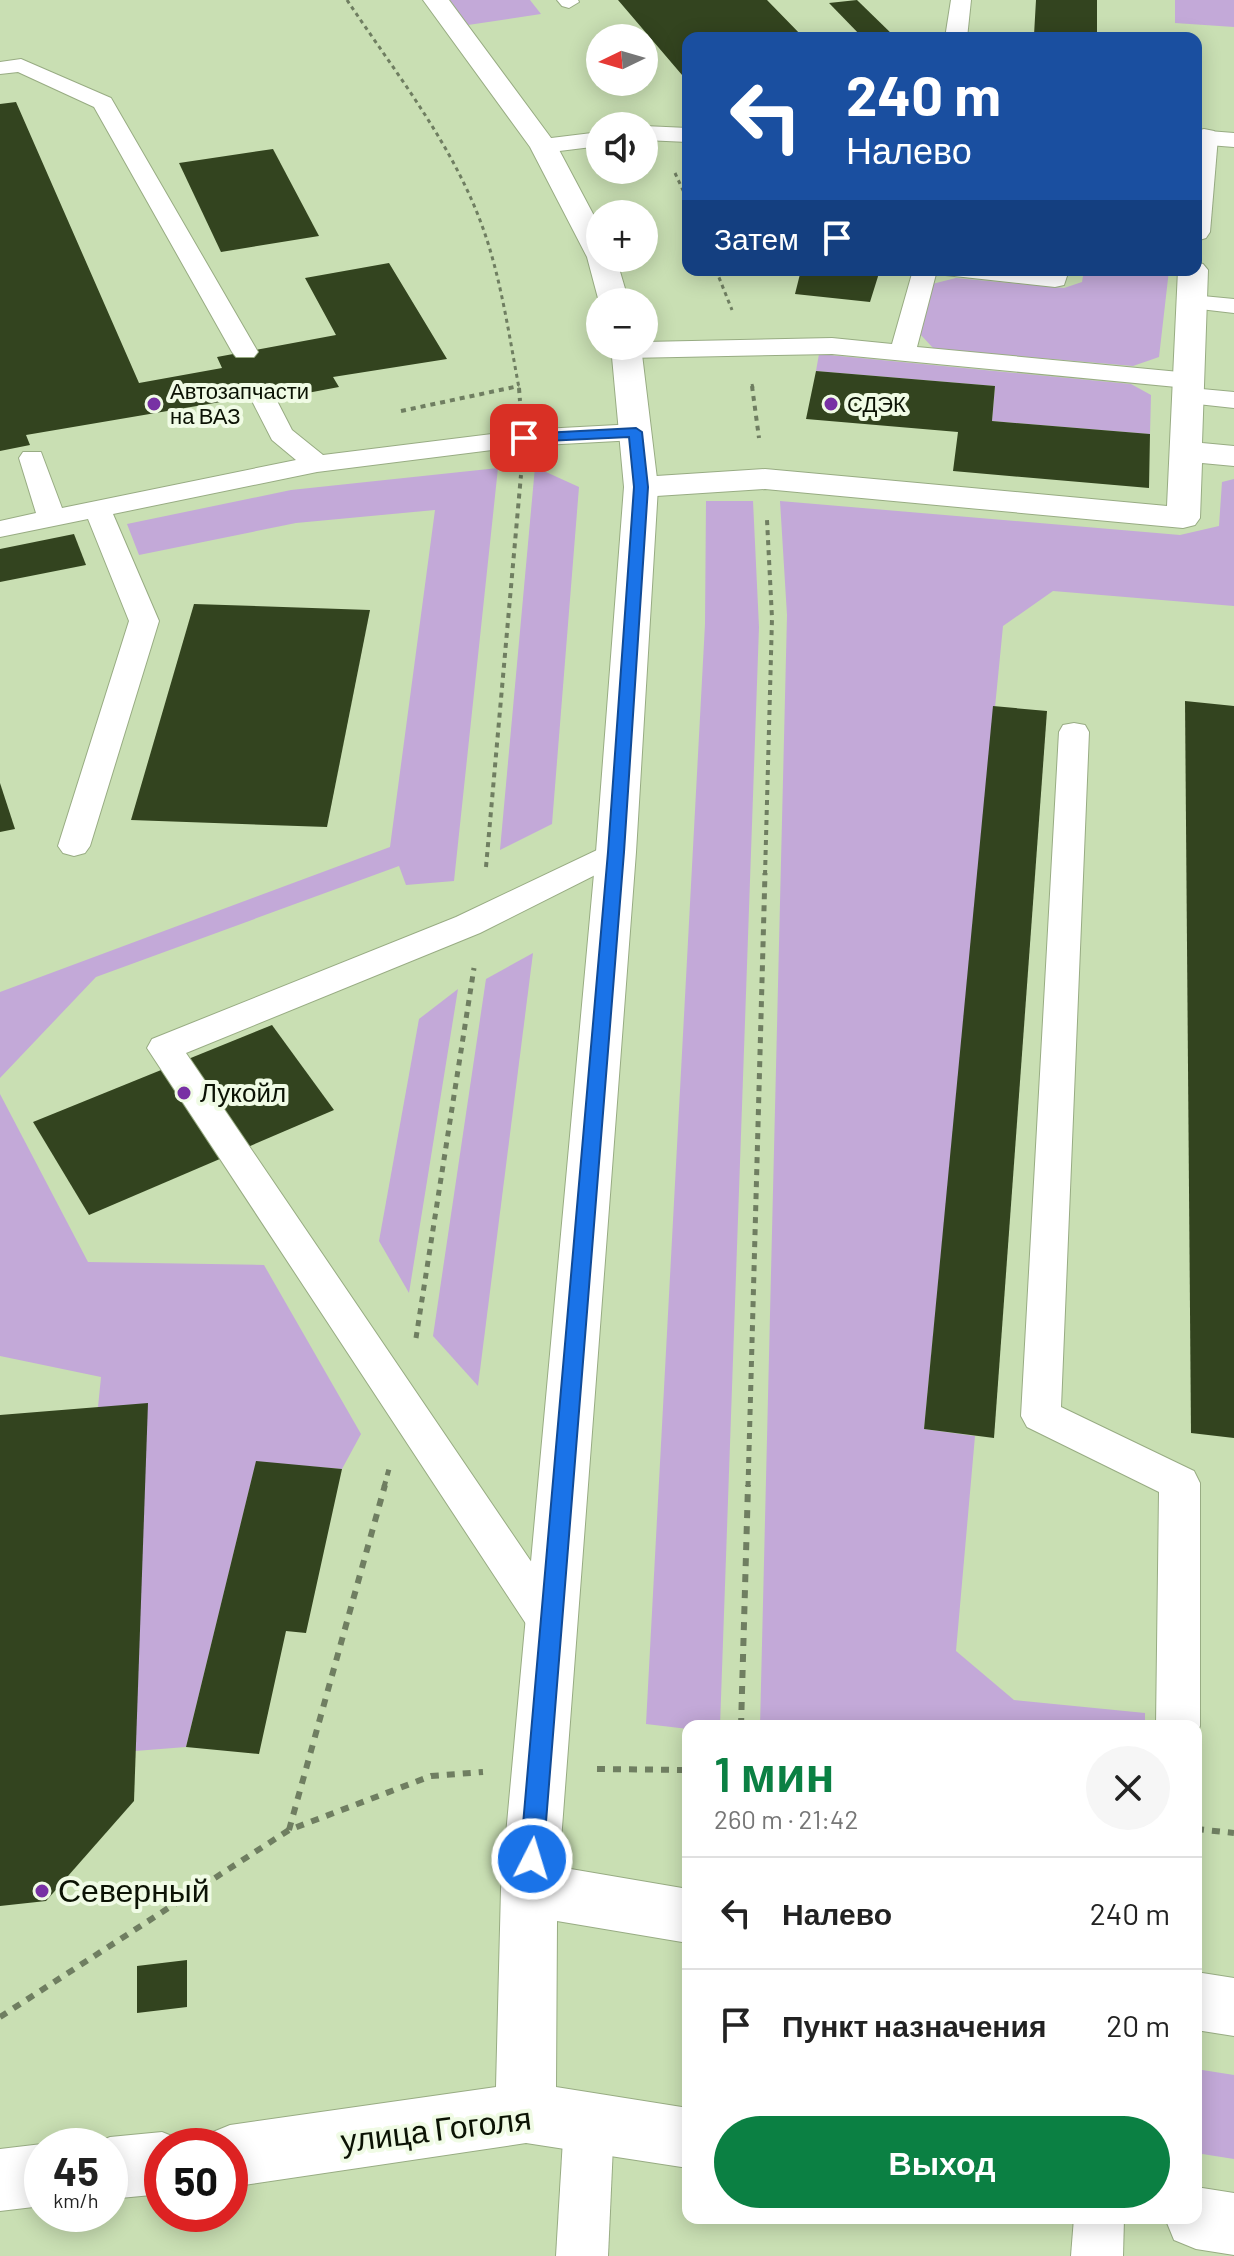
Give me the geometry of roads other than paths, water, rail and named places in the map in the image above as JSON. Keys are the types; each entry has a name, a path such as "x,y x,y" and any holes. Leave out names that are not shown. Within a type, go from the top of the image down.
{"main road":[{"path":"436,0 543,146 586,229"},
{"path":"641,487 765,479 1183,518 1193,276"},
{"path":"526,2113 529,1889 616,852 641,487 628,360"},
{"path":"1185,451 1234,456"},
{"path":"529,1889 682,1915"},
{"path":"1202,2002 1234,2007"},
{"name":"улица Гоголя","path":"248,2154 526,2113 682,2137"},
{"path":"0,2180 24,2177"},
{"path":"1202,2219 1234,2224"}],"lane":[{"path":"957,32 961,0"},
{"path":"0,68 21,65 103,103 245,352"},
{"path":"658,134 682,135"},
{"path":"1202,137 1234,140"},
{"path":"543,146 586,141"},
{"path":"902,354 923,276"},
{"path":"1011,276 1055,280 1056,276"},
{"path":"1192,302 1234,306"},
{"path":"658,347 832,346 1189,388 1234,400"},
{"path":"265,401 281,434 317,464"},
{"path":"0,529 317,464 524,438 636,432"},
{"path":"32,458 52,519"},
{"path":"74,846 144,621 98,510"},
{"path":"1074,732 1041,1416 1180,1483 1178,1720"},
{"path":"551,1626 164,1048 481,919 616,852"},
{"path":"582,2256 589,2123"},
{"path":"1097,2256 1099,2224"}],"place":[{"name":"Автозапчасти на ВАЗ","path":"154,404"},
{"name":"СДЭК","path":"831,404"},
{"name":"Лукойл","path":"184,1093"},
{"name":"Северный","path":"42,1891"}]}
